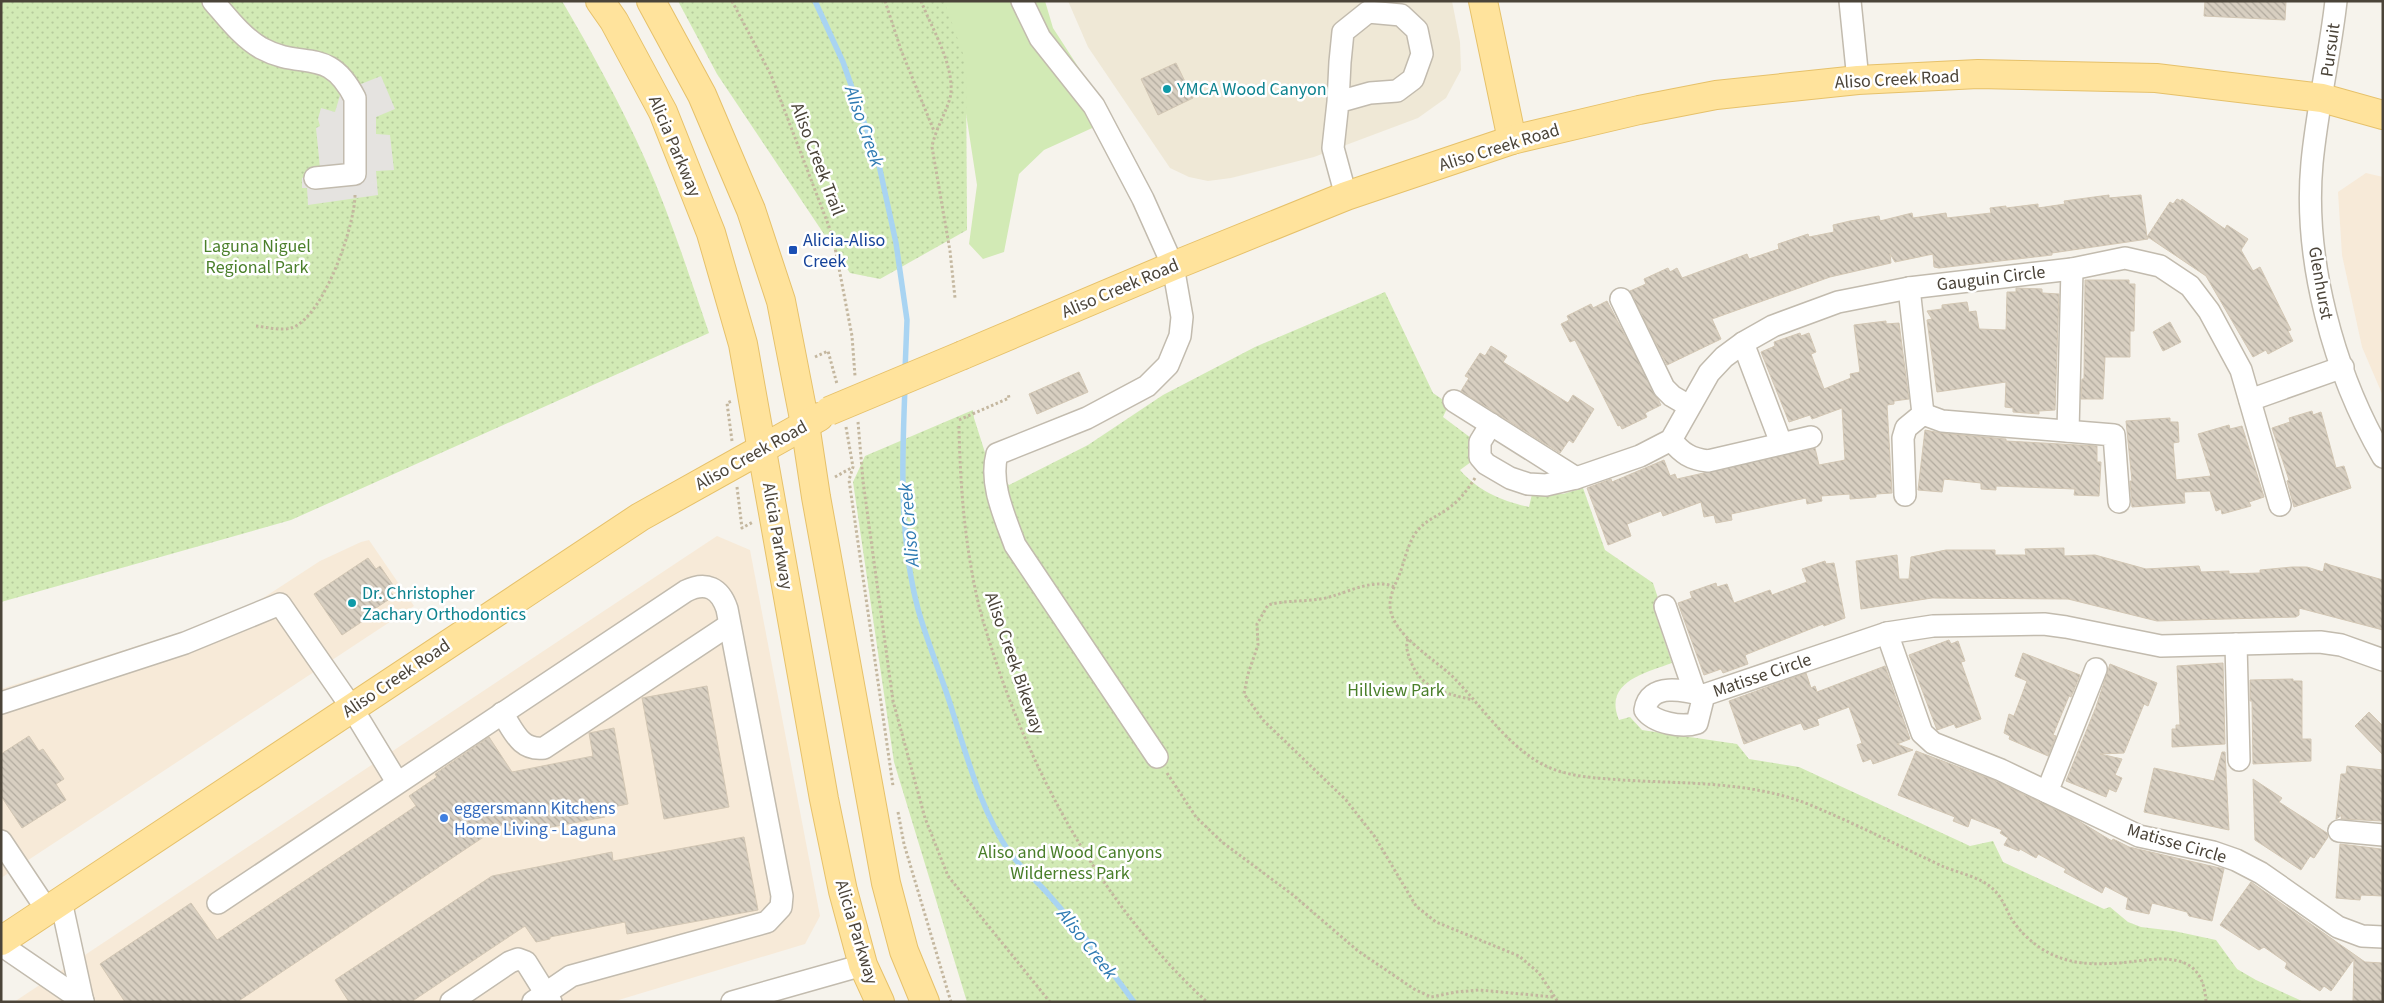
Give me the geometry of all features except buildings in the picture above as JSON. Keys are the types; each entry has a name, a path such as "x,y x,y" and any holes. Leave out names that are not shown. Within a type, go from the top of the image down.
{"main road":[{"name":"Alicia Parkway","path":"600,1 614,21 663,112 711,233 743,344 824,799 843,892 863,965 880,1002"},
{"path":"651,1 702,95 751,210 781,301 805,424 816,498 886,883 904,951 925,1002"},
{"path":"1483,1 1512,140"},
{"name":"Aliso Creek Road","path":"1,941 640,517 805,424 836,408 1173,266 1346,196 1512,140 1639,110 1716,95 1858,80 1978,74 2156,78 2322,98 2383,115"}],"street":[{"path":"213,1 238,29 261,48 292,58 328,64 340,74 350,89 355,98 355,174 315,178"},
{"path":"1022,1 1040,38 1094,106 1143,199 1173,266 1182,317 1180,336 1168,365 1147,386 1087,418 997,454 994,468 1002,508 1015,545 1157,757"},
{"path":"1850,1 1858,80"},
{"name":"Pursuit","path":"2322,98 2336,1"},
{"path":"1338,102 1370,93 1397,91 1413,79 1422,54 1416,30 1405,8 1368,12 1343,32 1333,148 1346,196"},
{"name":"Glenhurst","path":"2322,98 2312,162 2312,224 2317,271 2331,334 2355,402 2383,457"},
{"name":"Gauguin Circle","path":"1671,440 1709,373 1724,357 1743,342 1773,326 1838,302 1909,288 2072,269 2125,258 2160,266 2190,286 2209,311 2241,370 2280,505"},
{"name":"Gauguin Circle","path":"2068,431 2072,269"},
{"path":"1909,288 1923,414"},
{"path":"1621,299 1664,388 1672,396 1689,406"},
{"path":"1743,342 1781,443"},
{"path":"2250,400 2343,368"},
{"path":"1454,401 1576,478"},
{"path":"1923,414 1942,421 2114,435 2119,502"},
{"path":"1904,494 1903,438 1906,428 1923,414"},
{"path":"1491,424 1480,442 1480,457 1486,464 1510,478 1528,484 1546,485 1576,478 1640,456 1671,440 1680,451 1692,459 1708,461 1810,437"},
{"path":"218,903 397,782 696,586 707,586 724,599 730,625 782,896 781,907 767,922 571,976 543,999 526,962 518,959 510,962 451,1002"},
{"path":"1,703 185,643 280,604 352,708 397,782"},
{"name":"Matisse Circle","path":"1666,606 1700,694 1887,633 1933,626 2044,624 2161,646 2320,642 2341,645 2383,660"},
{"path":"502,713 525,747 533,750 544,748 730,625"},
{"name":"Matisse Circle","path":"1887,633 1922,733 1933,743 2001,770 2139,836 2213,852 2236,860 2260,873 2338,927 2362,936 2383,937"},
{"path":"2236,644 2239,760"},
{"path":"2048,792 2096,669"},
{"path":"2338,831 2383,835"},
{"path":"1,841 54,906 83,1001"},
{"path":"1,945 83,1001"},
{"path":"732,1002 863,965"}],"path":[{"name":"Aliso Creek Trail","path":"732,1 771,75 833,237 852,336"},
{"path":"885,1 901,50 935,132"},
{"path":"921,1 946,63 950,78 951,94 935,132 932,148 950,251 955,298"},
{"path":"256,326 291,328 311,315 329,284 342,252 355,198"},
{"path":"960,420 1009,398 1008,393"},
{"path":"836,408 853,467 849,480 895,796"},
{"name":"Aliso Creek Bikeway","path":"959,426 965,521 975,590 1014,715 1042,776 1073,833 1097,869 1143,932 1175,970 1207,1002"},
{"path":"1486,464 1459,499 1448,509 1430,519 1416,532 1394,586 1390,605 1393,618 1408,638 1453,677 1516,746 1543,764 1590,778 1719,784 1750,788 1798,801 1864,828 1994,889 2012,920 2030,941 2061,959 2093,964 2163,957 2180,960 2200,976 2206,988 2206,1002"},
{"path":"862,481 893,701 925,818 948,876 1050,1002"},
{"path":"1394,586 1378,585 1352,589 1332,597 1315,600 1284,600 1268,604 1257,624 1258,645 1248,674 1244,694 1263,720 1346,800 1375,837 1416,906 1436,922 1519,956 1539,973 1558,1002"},
{"path":"1408,638 1406,645 1410,660 1415,672 1428,686 1474,700"},
{"path":"1157,757 1196,817 1222,842 1294,895 1358,951 1414,989 1431,997 1479,990 1555,997"},
{"path":"897,806 904,844 951,1002"}],"shaded area":[{"path":"1068,1 1452,1 1460,42 1461,70 1446,98 1418,118 1314,157 1231,178 1208,181 1189,177 1170,168 1088,47"},
{"path":"381,76 395,109 376,117 376,134 390,135 394,170 376,171 378,195 308,205 307,188 302,188 302,178 320,168 316,128 320,126 318,119 321,108 335,112 341,92"},
{"path":"2366,173 2383,177 2383,396 2362,347 2342,255 2338,192"},
{"path":"717,536 750,550 820,916 805,944 612,1002 14,1002"},
{"path":"369,540 414,606 1,878 1,689 181,632 222,616 260,600 320,561"}],"green space":[{"name":"Laguna Niguel Regional Park","path":"1,1 562,1 606,79 645,159 671,223 709,333 291,520 1,602"},
{"path":"678,1 944,1 966,62 967,230 880,279 850,273 717,74"},
{"path":"934,1 1045,1 1053,28 1112,119 1044,150 1019,174 1004,252 983,259 969,244 977,185 959,68"},
{"name":"Hillview Park","path":"1385,292 1433,393 1449,404 1443,417 1471,438 1469,451 1471,462 1460,470 1475,484 1491,494 1509,502 1529,507 1532,494 1563,494 1583,488 1605,550 1653,583 1660,604 1654,610 1672,663 1639,675 1622,688 1617,696 1616,707 1619,720 1630,717 1642,730 1737,744 1749,759 1799,767 1970,846 1993,841 2003,862 2104,909 2110,907 2128,922 2141,927 2174,931 2216,940 2237,969 2304,1002 967,1002 894,762 853,482 865,456 973,410 988,462 1009,485 1088,445 1163,395 1255,347"}],"waterway":[{"name":"Aliso Creek","path":"815,1 843,62 879,165 896,243 907,320 905,371"},
{"name":"Aliso Creek","path":"905,387 903,499 912,582 922,622 977,786 991,821 1010,853 1071,921 1134,1002"}],"place":[{"name":"YMCA Wood Canyon","path":"1167,89"},
{"name":"Alicia-Aliso Creek","path":"793,250"},
{"name":"Dr. Christopher Zachary Orthodontics","path":"352,603"},
{"name":"eggersmann Kitchens Home Living - Laguna","path":"444,818"}],"park label":[{"name":"Aliso and Wood Canyons Wilderness Park","path":"1070,862"}]}
